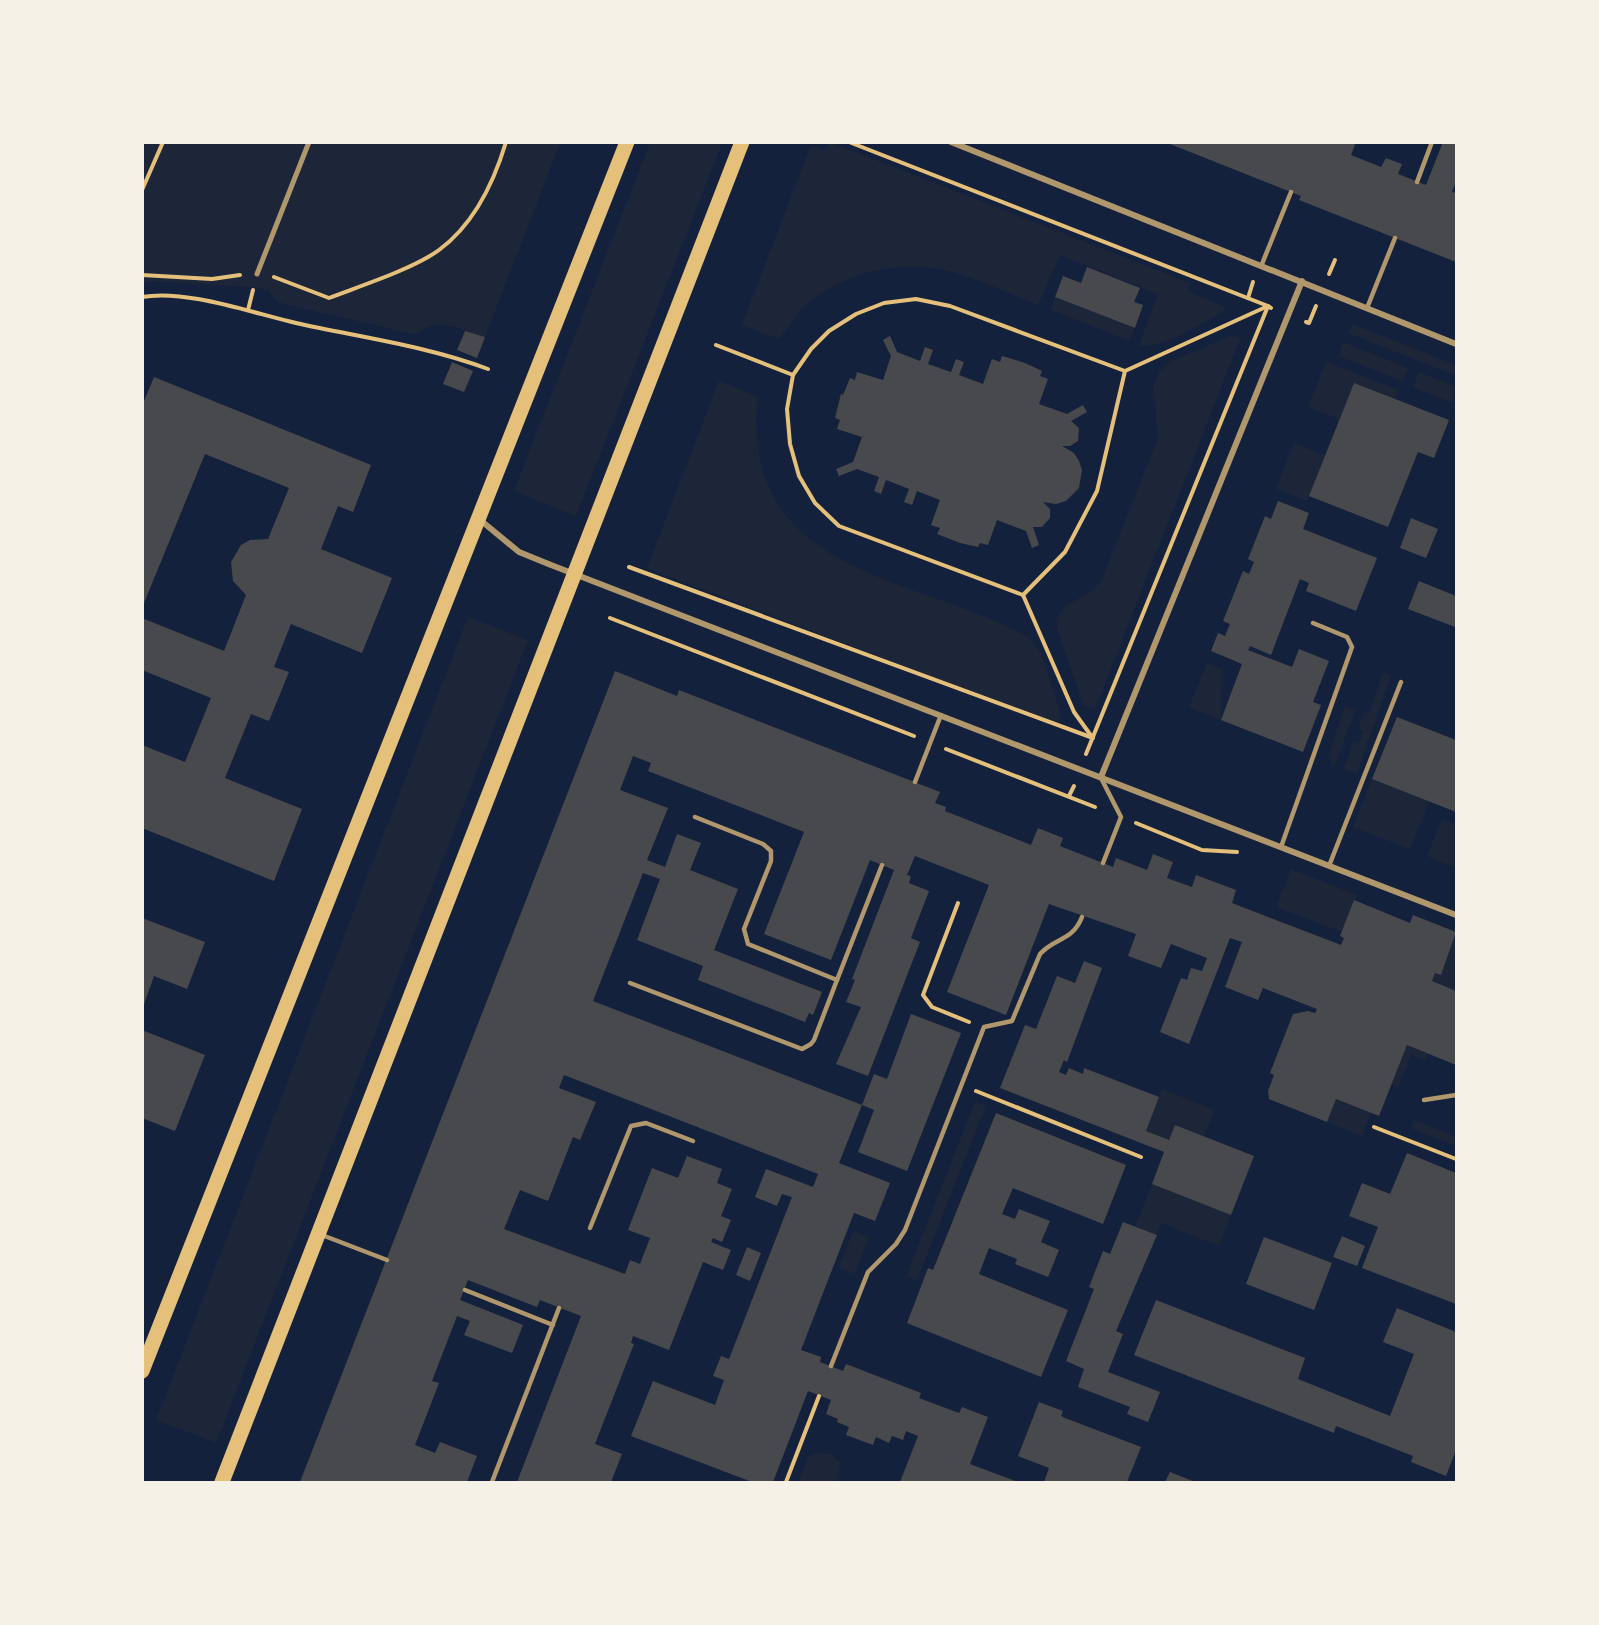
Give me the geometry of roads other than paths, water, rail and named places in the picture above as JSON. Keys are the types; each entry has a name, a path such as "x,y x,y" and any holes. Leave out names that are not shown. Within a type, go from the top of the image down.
{"main road":[{"path":"142,1371 627,142"},
{"path":"222,1482 742,142"}],"street":[{"path":"257,274 309,142"},
{"path":"951,142 1262,264 1456,344"},
{"path":"1101,777 1302,281"},
{"path":"478,518 519,552 1456,915"}],"lane":[{"path":"1417,182 1432,142"},
{"path":"1262,264 1291,192"},
{"path":"1367,308 1395,238"},
{"path":"1281,847 1352,646 1347,637 1313,623"},
{"path":"1329,866 1401,682"},
{"path":"915,782 940,715"},
{"path":"1101,777 1121,817 1103,863"},
{"path":"695,817 763,844 771,851 771,861 744,929 748,944 837,980"},
{"path":"630,983 802,1048 811,1044 882,865"},
{"path":"831,1366 868,1272 896,1244 905,1230 984,1027 1012,1021 1040,954 1048,947 1070,936 1083,917"},
{"path":"1424,1100 1456,1095"},
{"path":"591,1228 631,1126 646,1123 693,1141"},
{"path":"317,1233 387,1260"},
{"path":"465,1290 553,1325"},
{"path":"492,1482 559,1308"}]}
